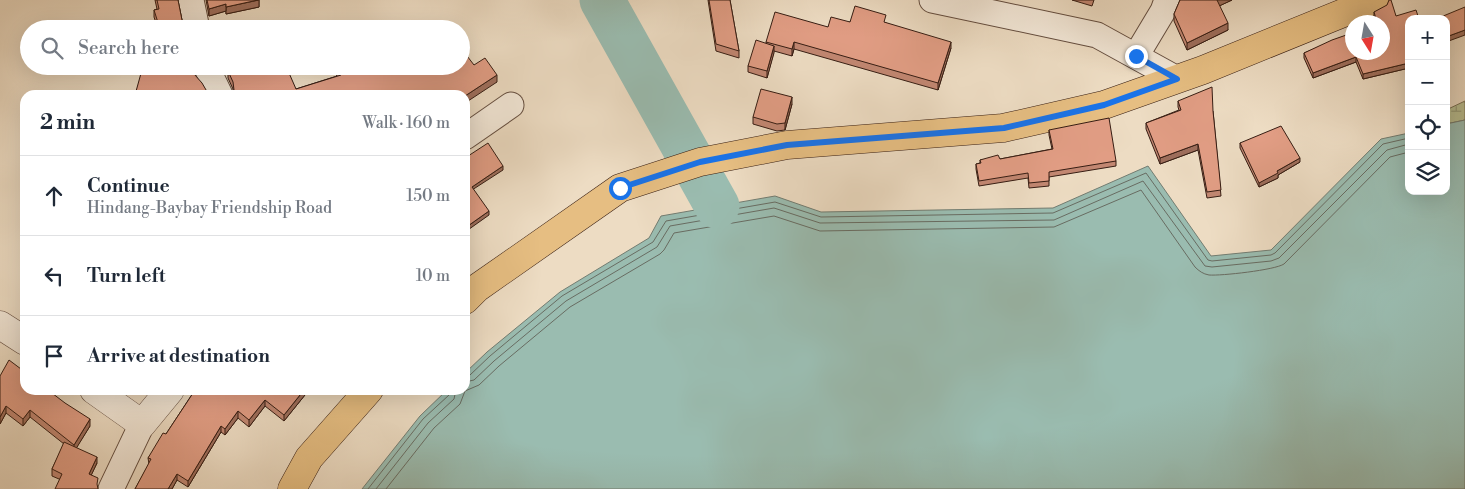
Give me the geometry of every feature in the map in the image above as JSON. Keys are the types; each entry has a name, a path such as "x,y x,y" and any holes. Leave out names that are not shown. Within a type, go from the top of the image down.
{"main road":[{"path":"470,295 477,288 620,188 700,162 787,145 1004,128 1104,105 1203,70 1375,0"},
{"path":"292,489 309,458 365,395"}],"street":[{"path":"191,0 195,20"},
{"path":"932,0 1097,35 1177,79"},
{"path":"1136,56 1163,11 1167,0"},
{"path":"210,75 218,90"},
{"path":"470,134 512,105"},
{"path":"0,325 20,338"},
{"path":"101,395 142,424"},
{"path":"110,489 142,424 166,395"}],"green space":[{"path":"1465,101 1465,120 1450,123 1450,108"}],"water":[{"path":"1465,120 1465,489 362,489 420,416 442,395 470,395 470,368 487,352 560,292 649,238 661,216 775,196 821,212 1053,208 1148,166 1211,256 1271,250 1381,139 1405,134 1405,195 1450,195 1450,123"}],"building":[{"path":"157,0 178,0 182,20 157,20 154,10 159,9"},
{"path":"207,0 258,0 226,7 226,4 209,9"},
{"path":"709,0 730,0 739,51 716,44"},
{"path":"1180,0 1217,0 1228,23 1187,43 1174,14"},
{"path":"1389,0 1391,0 1396,16 1416,10 1418,15 1405,15 1405,64 1363,74 1357,60 1390,60 1390,15 1375,15 1374,12 1387,5"},
{"path":"855,6 886,15 884,22 951,42 938,83 794,42 792,49 766,42 775,12 828,27 831,17 850,22"},
{"path":"1465,7 1465,30 1450,36 1450,15 1446,15"},
{"path":"1345,35 1345,60 1348,60 1313,73 1304,53"},
{"path":"756,40 774,46 767,71 748,66"},
{"path":"485,58 497,75 470,93 470,90 234,90 230,75 290,75 296,89 341,75 470,75 470,60 474,65"},
{"path":"141,75 195,75 206,90 136,90"},
{"path":"1212,87 1221,190 1207,192 1198,144 1160,158 1146,123 1181,110 1178,101"},
{"path":"761,89 792,97 785,123 777,124 753,117"},
{"path":"1109,118 1116,161 1049,172 1049,181 1029,183 1028,173 979,181 976,164 981,163 980,160 998,155 1000,159 1053,149 1049,130"},
{"path":"1281,126 1300,158 1259,183 1240,143"},
{"path":"488,143 503,166 472,187 489,211 470,224 470,155"},
{"path":"9,360 20,368 20,395 55,395 90,419 74,445 30,410 23,419 6,406 0,417 0,376"},
{"path":"192,395 300,395 284,415 265,400 249,420 238,411 225,429 221,426 188,481 177,474 168,489 135,489 151,459 148,458 163,433 166,434"},
{"path":"64,442 97,457 89,474 98,478 98,489 55,489 62,474 52,469"}],"waterway":[{"path":"602,0 717,206"}],"route":[{"path":"620,188 700,162 787,145 1004,128 1104,105 1177,79 1136,56"}]}
